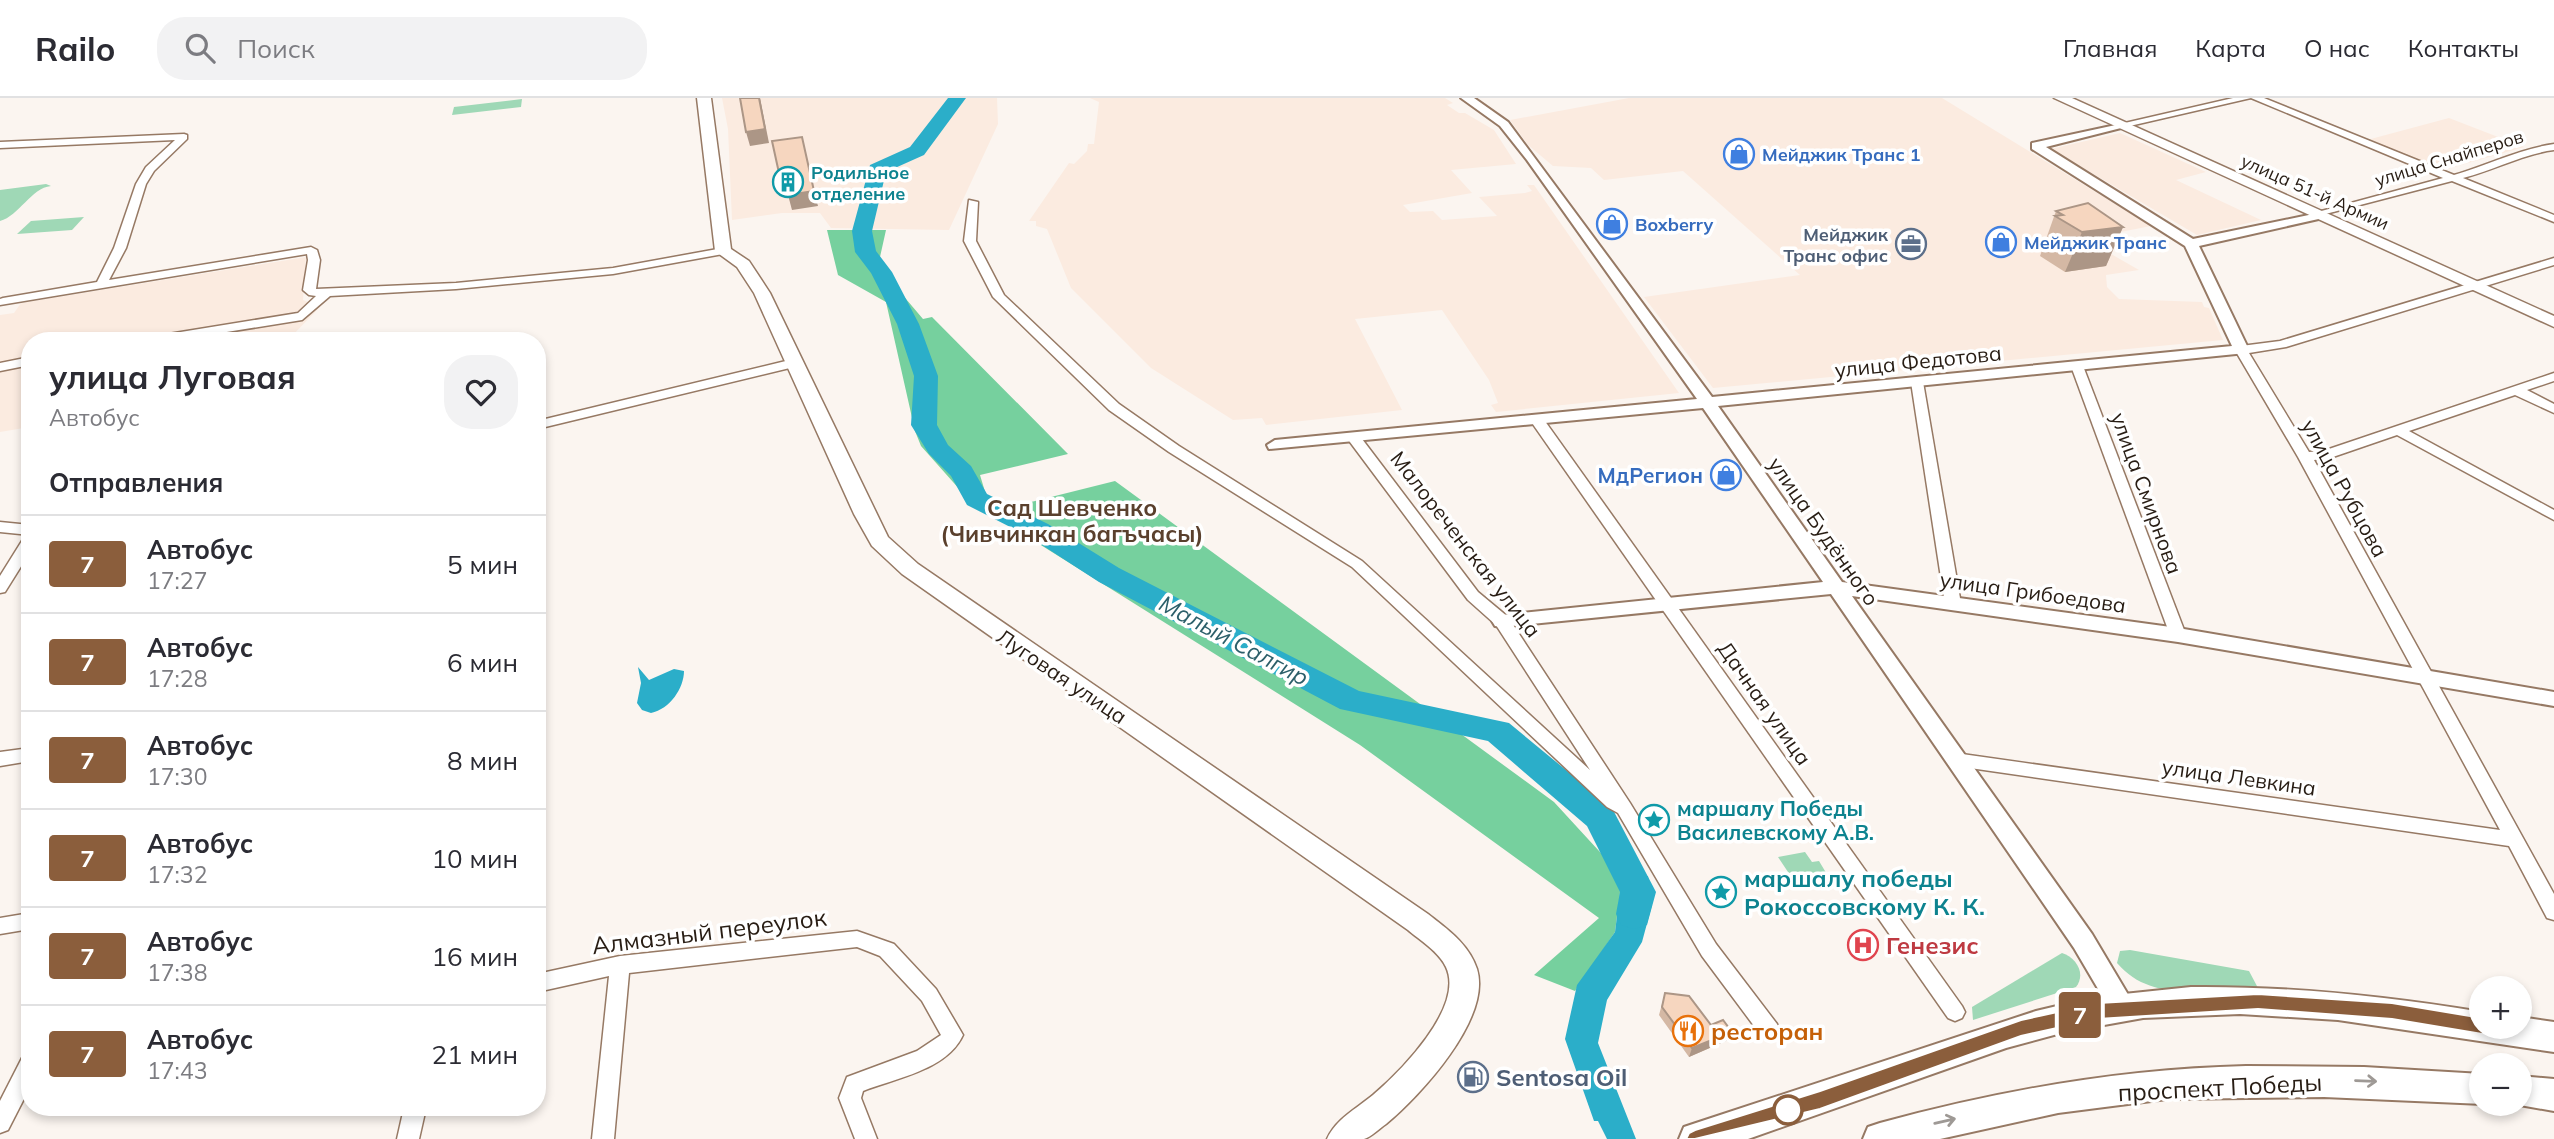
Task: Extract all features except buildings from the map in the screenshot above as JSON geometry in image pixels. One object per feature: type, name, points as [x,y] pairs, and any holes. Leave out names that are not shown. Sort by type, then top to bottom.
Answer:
[{"type":"main road","points":[[704,98],[723,251]]},
{"type":"main road","name":"улица 51-й Армии","points":[[2061,98],[2554,322]]},
{"type":"main road","name":"Луговая улица","points":[[723,251],[743,264],[755,283],[863,514],[893,554],[1013,643],[1418,922],[1455,957],[1463,971],[1464,985],[1460,1008],[1447,1035],[1392,1098],[1343,1139]]},
{"type":"main road","points":[[1696,1139],[1820,1100],[2021,1028],[2123,1008],[2258,1001],[2392,1011],[2469,1024]]},
{"type":"main road","points":[[2532,1034],[2554,1037]]},
{"type":"main road","name":"проспект Победы","points":[[1880,1139],[1984,1114],[2165,1084],[2364,1080],[2469,1087]]},
{"type":"main road","points":[[2532,1092],[2554,1095]]},
{"type":"street","name":"улица Будённого","points":[[1468,98],[1504,124],[1531,157],[1707,402],[2083,942],[2123,1008]]},
{"type":"street","points":[[2191,244],[2036,146],[2246,98]]},
{"type":"street","points":[[2256,98],[2554,219]]},
{"type":"street","points":[[0,145],[184,137],[150,169],[141,184],[120,248],[101,285]]},
{"type":"street","name":"улица Снайперов","points":[[2191,244],[2318,215],[2486,169],[2533,150],[2554,148]]},
{"type":"street","points":[[972,202],[970,241],[999,297],[1114,407],[1174,449],[1357,564],[1613,802],[1624,808]]},
{"type":"street","name":"улица Рубцова","points":[[2191,244],[2241,350],[2305,457],[2554,912]]},
{"type":"street","points":[[4,302],[310,250],[314,260],[309,290],[327,292],[456,286],[613,271],[723,251]]},
{"type":"street","name":"улица Федотова","points":[[1275,445],[2241,350],[2282,344],[2554,261]]},
{"type":"street","points":[[205,332],[302,316],[327,292]]},
{"type":"street","points":[[0,367],[21,363]]},
{"type":"street","points":[[546,423],[794,363]]},
{"type":"street","name":"улица Смирнова","points":[[2077,366],[2178,635]]},
{"type":"street","points":[[2305,457],[2325,455],[2400,431],[2554,377]]},
{"type":"street","points":[[1917,382],[1953,604]]},
{"type":"street","points":[[2516,390],[2554,409]]},
{"type":"street","name":"Дачная улица","points":[[1537,419],[1955,1012]]},
{"type":"street","points":[[2400,431],[2554,516]]},
{"type":"street","name":"Малореченская улица","points":[[1354,438],[1473,596],[1502,621],[1624,808],[1709,950],[1770,1031]]},
{"type":"street","points":[[0,527],[21,529]]},
{"type":"street","points":[[0,588],[21,554]]},
{"type":"street","name":"улица Грибоедова","points":[[1502,621],[1666,602],[1835,587],[2178,635],[2554,699]]},
{"type":"street","points":[[0,759],[21,756]]},
{"type":"street","name":"улица Левкина","points":[[1955,760],[2516,840]]},
{"type":"street","points":[[0,926],[21,922]]},
{"type":"street","name":"Алмазный переулок","points":[[546,981],[620,965],[857,939],[887,950],[929,995],[953,1035],[951,1042],[937,1052],[855,1084],[850,1098],[866,1139]]},
{"type":"street","points":[[603,1139],[620,965]]},
{"type":"street","points":[[0,1123],[21,1092]]},
{"type":"street","points":[[408,1139],[413,1116]]},
{"type":"shaded area","points":[[722,98],[997,98],[998,124],[949,230],[831,228],[820,213],[782,213],[732,220],[728,129]]},
{"type":"shaded area","points":[[1090,98],[1445,98],[1453,103],[1447,105],[1459,113],[1465,113],[1494,130],[1516,164],[1451,170],[1472,193],[1403,205],[1410,212],[1433,211],[1442,220],[1497,216],[1479,197],[1525,193],[1532,191],[1527,185],[1534,185],[1679,393],[1496,412],[1491,405],[1498,403],[1489,380],[1442,310],[1355,319],[1402,410],[1266,425],[1262,418],[1233,420],[1151,368],[1071,288],[1047,229],[1036,226],[1036,221],[1029,221],[1069,163],[1074,164],[1087,151],[1088,144],[1094,144],[1099,102]]},
{"type":"shaded area","points":[[1629,98],[1942,98],[2151,226],[2085,239],[2139,270],[2106,275],[2107,287],[2119,299],[2202,302],[2204,307],[2209,308],[2223,340],[1713,388],[1644,297],[1800,275],[1683,171],[1604,180],[1591,168],[1553,166],[1528,145],[1510,120]]},
{"type":"shaded area","points":[[2449,118],[2524,147],[2444,170],[2367,140]]},
{"type":"shaded area","points":[[2120,133],[2206,172],[2176,180],[2261,220],[2197,235],[2051,149]]},
{"type":"shaded area","points":[[306,257],[303,300],[320,307],[296,332],[21,332],[21,428],[0,432],[0,315],[14,313],[21,303]]},
{"type":"green space","points":[[522,99],[521,107],[452,115],[454,107]]},
{"type":"green space","points":[[46,184],[51,186],[37,192],[13,214],[0,221],[0,190]]},
{"type":"green space","points":[[84,217],[72,230],[17,234],[31,221]]},
{"type":"green space","points":[[827,230],[886,230],[878,266],[923,319],[932,317],[1068,454],[980,475],[986,495],[1007,508],[1115,481],[1554,802],[1622,876],[1615,932],[1575,991],[1534,975],[1599,918],[1360,745],[969,500],[921,446],[915,431],[886,302],[838,275]]},
{"type":"green space","points":[[1805,852],[1812,862],[1819,861],[1831,881],[1798,887],[1778,857]]},
{"type":"green space","points":[[2130,950],[2249,971],[2258,988],[2183,991],[2148,985],[2117,963],[2120,951]]},
{"type":"green space","points":[[2062,953],[2078,967],[2080,977],[2076,987],[1973,1020],[1972,1007]]},
{"type":"water","points":[[638,667],[649,680],[674,669],[684,671],[682,684],[675,697],[658,711],[651,713],[642,710],[637,703],[641,683]]},
{"type":"water","points":[[1622,876],[1648,876],[1652,905],[1642,942],[1607,1000],[1598,1043],[1636,1139],[1607,1139],[1598,1121],[1594,1121],[1565,1039],[1577,985],[1615,932]]},
{"type":"waterway","name":"Малый Салгир","points":[[957,98],[917,151],[877,169],[862,231],[866,252],[881,272],[908,324],[926,376],[924,425],[938,449],[962,472],[977,499],[1038,530],[1109,575],[1351,701],[1498,731],[1600,817],[1638,892],[1634,914]]},
{"type":"bus line","name":"7","points":[[1695,1139],[1820,1100],[2021,1028],[2098,1011],[2258,1001],[2392,1011],[2469,1024]]},
{"type":"place","name":"Мейджик Транс 1","points":[[1739,154]]},
{"type":"place","name":"Родильное отделение","points":[[788,182]]},
{"type":"place","name":"Boxberry","points":[[1612,224]]},
{"type":"place","name":"Мейджик Транс","points":[[2001,242]]},
{"type":"place","name":"Мейджик Транс офис","points":[[1911,244]]},
{"type":"place","name":"МдРегион","points":[[1726,475]]},
{"type":"place","name":"маршалу Победы Василевскому А.В.","points":[[1654,820]]},
{"type":"place","name":"маршалу победы Рокоссовскому К. К.","points":[[1721,892]]},
{"type":"place","name":"Генезис","points":[[1863,945]]},
{"type":"place","name":"ресторан","points":[[1688,1031]]},
{"type":"place","name":"Sentosa Oil","points":[[1473,1077]]},
{"type":"district","name":"Сад Шевченко (Чивчинкан багъчасы)","points":[[1072,520]]}]
